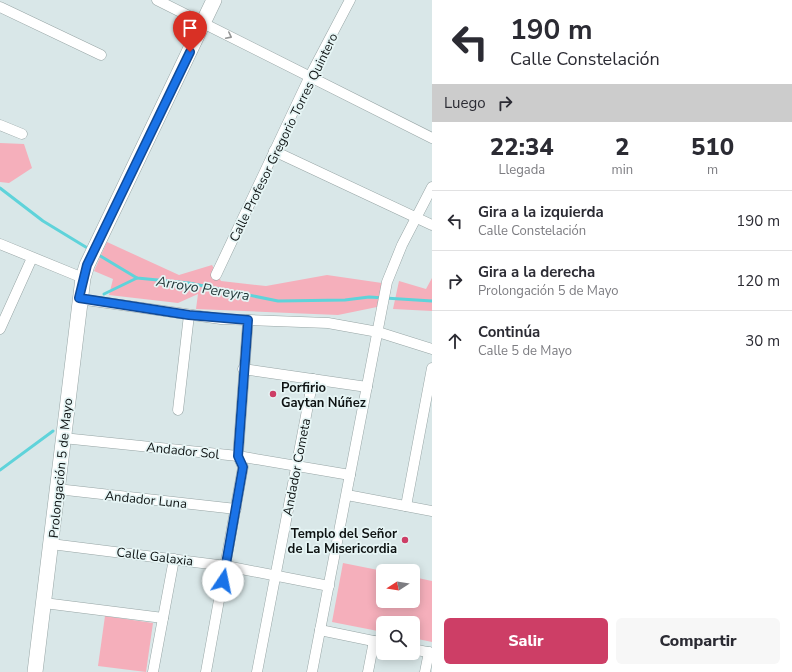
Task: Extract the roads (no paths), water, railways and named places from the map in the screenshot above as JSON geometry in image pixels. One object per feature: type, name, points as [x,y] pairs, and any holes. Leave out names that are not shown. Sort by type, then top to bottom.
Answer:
[{"type":"street","points":[[157,0],[432,138]]},
{"type":"street","name":"Prolongación 5 de Mayo","points":[[36,672],[79,298],[85,271],[214,0]]},
{"type":"street","name":"Calle Profesor Gregorio Torres Quintero","points":[[216,275],[310,76],[350,0]]},
{"type":"street","points":[[0,8],[101,55]]},
{"type":"street","points":[[0,125],[22,134]]},
{"type":"street","points":[[274,151],[432,225]]},
{"type":"street","points":[[312,672],[388,282],[402,245],[432,187]]},
{"type":"street","points":[[0,244],[32,258],[85,271]]},
{"type":"street","points":[[0,329],[32,258]]},
{"type":"street","points":[[79,298],[189,315],[248,320],[328,323],[378,332],[432,350]]},
{"type":"street","points":[[178,410],[189,315]]},
{"type":"street","points":[[206,672],[243,467],[238,456],[243,369],[248,320]]},
{"type":"street","points":[[406,506],[432,368]]},
{"type":"street","points":[[243,369],[367,387]]},
{"type":"street","name":"Andador Cometa","points":[[257,672],[313,379]]},
{"type":"street","name":"Andador Sol","points":[[63,438],[238,456],[350,475]]},
{"type":"street","name":"Andador Luna","points":[[57,489],[236,509]]},
{"type":"street","points":[[347,495],[432,511]]},
{"type":"street","name":"Calle Galaxia","points":[[51,544],[174,558],[276,575],[329,586]]},
{"type":"street","points":[[153,672],[174,558]]},
{"type":"street","points":[[44,603],[163,618]]},
{"type":"street","points":[[320,630],[376,641]]},
{"type":"street","points":[[368,672],[376,650]]},
{"type":"street","points":[[420,650],[431,652],[425,672]]},
{"type":"waterway","name":"Arroyo Pereyra","points":[[0,188],[43,221],[89,249]]},
{"type":"waterway","name":"Arroyo Pereyra","points":[[97,254],[137,278],[189,283],[278,301],[345,300],[369,297],[432,301]]},
{"type":"waterway","points":[[104,294],[137,278]]},
{"type":"waterway","points":[[0,470],[53,431]]},
{"type":"place","name":"Porfirio Gaytan Núñez","points":[[273,394]]},
{"type":"place","name":"Templo del Señor de La Misericordia","points":[[405,540]]}]
